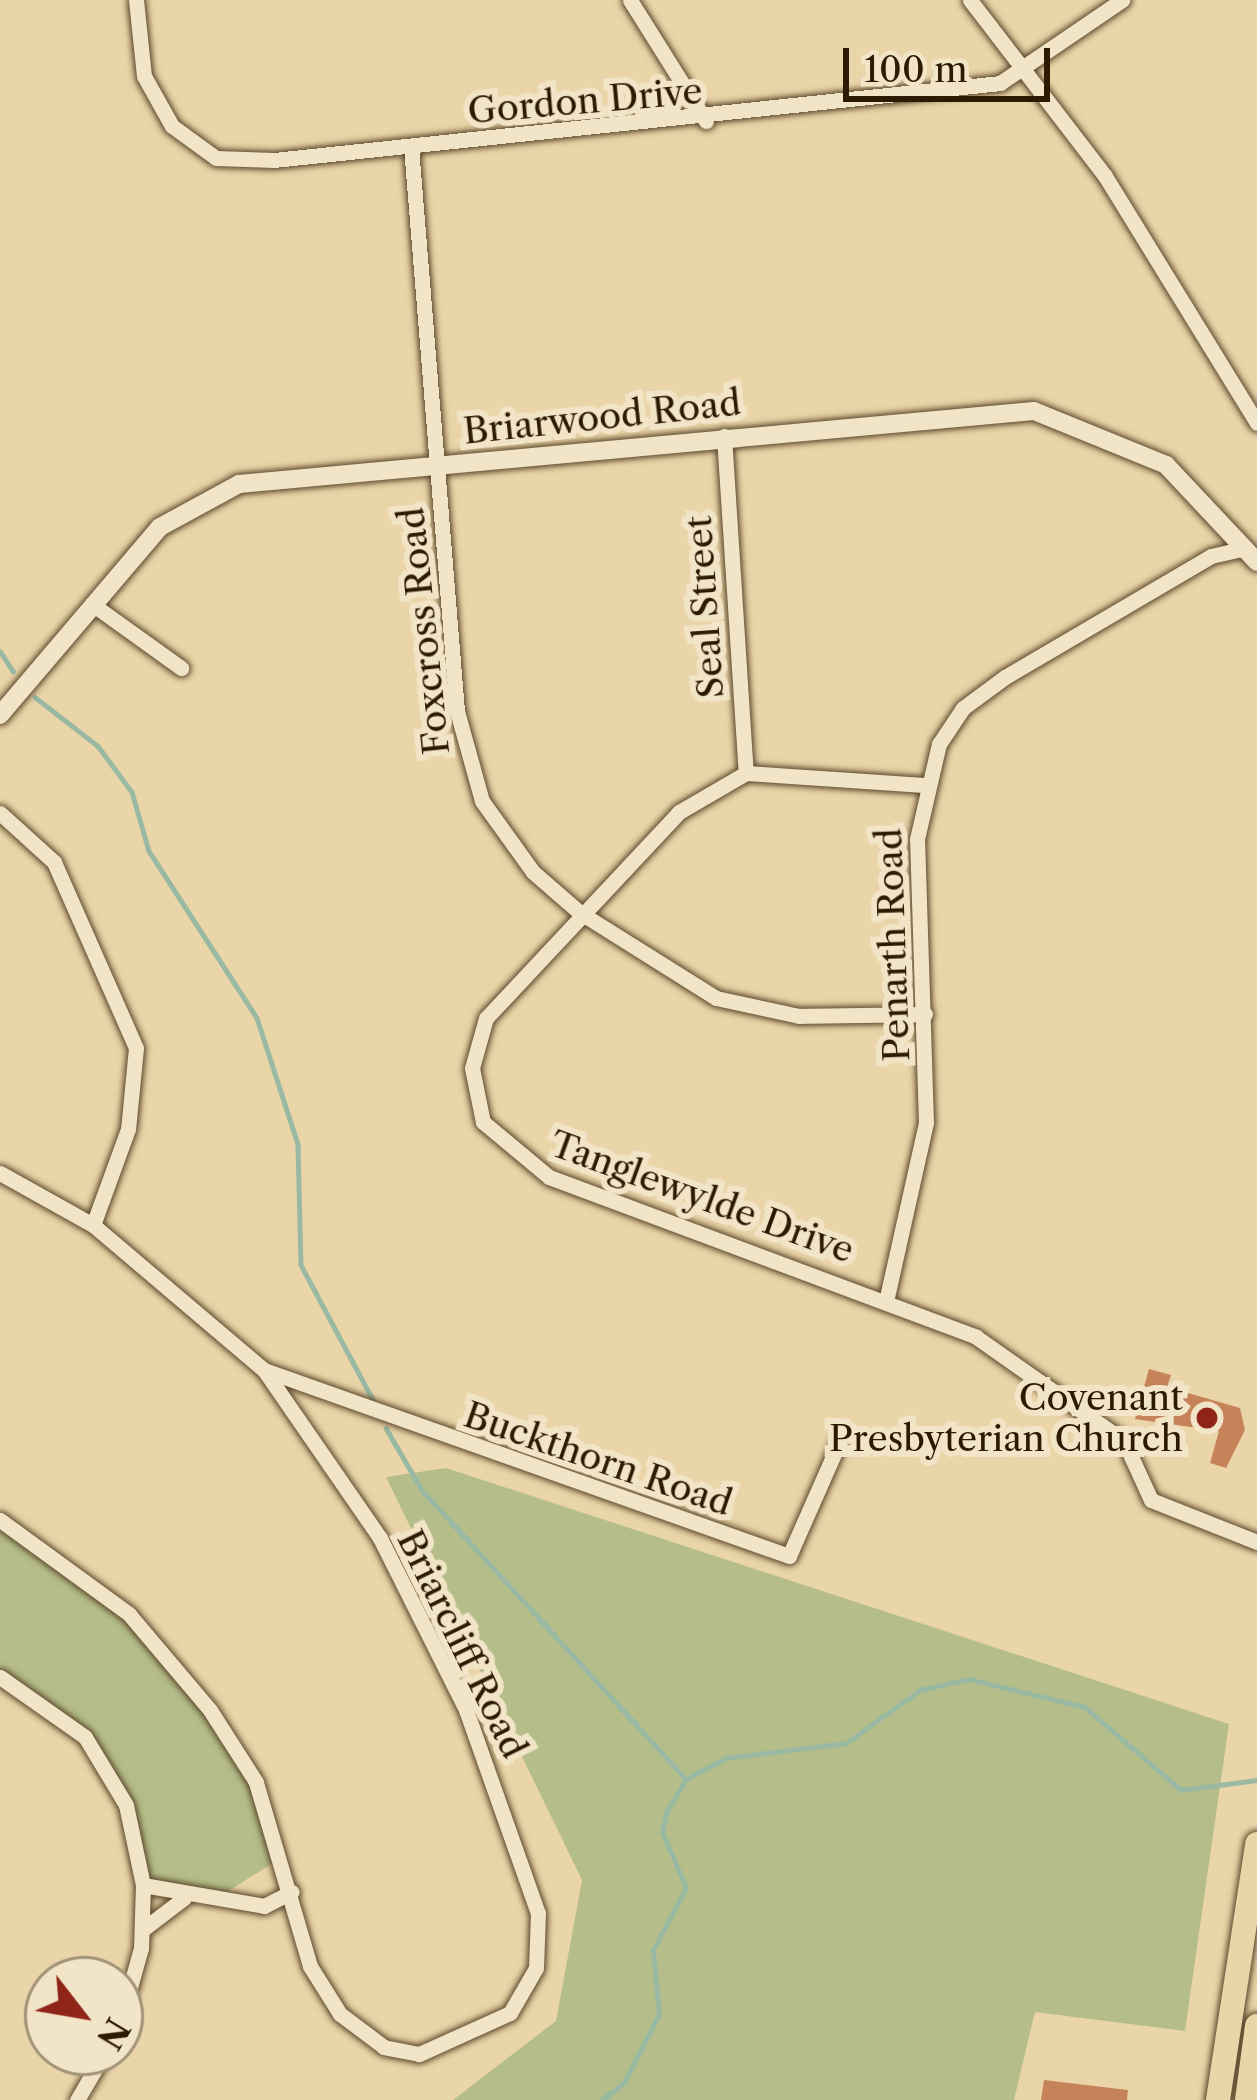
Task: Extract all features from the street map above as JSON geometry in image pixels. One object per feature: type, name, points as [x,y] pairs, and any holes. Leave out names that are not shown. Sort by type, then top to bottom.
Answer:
[{"type":"main road","points":[[1257,1844],[1220,2090],[1248,2092],[1257,2026]]},
{"type":"street","name":"Gordon Drive","points":[[136,0],[152,94],[204,154],[411,147],[706,121],[1028,72],[1122,0]]},
{"type":"street","points":[[630,0],[706,121]]},
{"type":"street","points":[[970,0],[1028,72],[1157,253],[1257,423]]},
{"type":"street","name":"Foxcross Road","points":[[411,147],[471,779],[519,856],[579,912],[736,1005],[925,1014]]},
{"type":"street","name":"Briarwood Road","points":[[0,715],[172,514],[223,486],[438,469],[999,410],[1052,415],[1166,465],[1252,555]]},
{"type":"street","name":"Seal Street","points":[[724,436],[746,773]]},
{"type":"street","name":"Penarth Road","points":[[887,1297],[922,1165],[924,785],[950,725],[983,692],[1114,609],[1252,555]]},
{"type":"street","points":[[92,604],[181,668]]},
{"type":"street","points":[[746,773],[924,785]]},
{"type":"street","name":"Tanglewylde Drive","points":[[746,773],[679,812],[579,912],[481,1029],[472,1086],[493,1137],[549,1177],[887,1297],[976,1337],[1087,1411],[1130,1447],[1151,1500],[1257,1542]]},
{"type":"street","points":[[0,813],[54,862],[136,1048],[128,1130],[93,1225]]},
{"type":"street","name":"Briarcliff Road","points":[[0,1173],[93,1225],[264,1370],[415,1604],[493,1777],[541,1931],[510,2013],[485,2034],[419,2054],[384,2047],[340,2014],[302,1935]]},
{"type":"street","name":"Buckthorn Road","points":[[264,1370],[789,1556],[841,1438]]},
{"type":"street","points":[[0,1520],[68,1560],[185,1677],[256,1782],[302,1935]]},
{"type":"street","points":[[0,1677],[52,1706],[100,1755],[143,1886],[136,1956]]},
{"type":"street","points":[[143,1886],[184,1898],[264,1906],[302,1935]]},
{"type":"street","points":[[264,1906],[292,1892]]},
{"type":"street","points":[[142,1930],[184,1898]]},
{"type":"green space","points":[[446,1468],[1229,1724],[1185,2031],[1035,2012],[1014,2100],[453,2100],[556,2021],[582,1880],[386,1477]]},
{"type":"green space","points":[[0,1525],[68,1560],[157,1645],[234,1746],[283,1857],[223,1894],[143,1885],[112,1774],[52,1706],[0,1678]]},
{"type":"building","name":"Covenant Presbyterian Church","points":[[1149,1369],[1171,1375],[1167,1387],[1240,1408],[1245,1430],[1226,1468],[1210,1463],[1219,1431],[1135,1419]]},
{"type":"building","points":[[1044,2080],[1128,2090],[1127,2100],[1041,2100]]},
{"type":"waterway","points":[[0,651],[13,671]]},
{"type":"waterway","points":[[35,697],[98,746],[132,792],[149,851],[257,1018],[298,1144],[301,1265],[374,1402]]},
{"type":"waterway","points":[[386,1428],[422,1490],[686,1779]]},
{"type":"waterway","points":[[602,2100],[624,2083],[659,2014],[653,1950],[686,1888],[662,1832],[667,1811],[686,1779],[726,1758],[846,1743],[920,1690],[969,1679],[1085,1707],[1181,1790],[1257,1780]]},
{"type":"place","name":"Covenant Presbyterian Church","points":[[1207,1418]]}]
